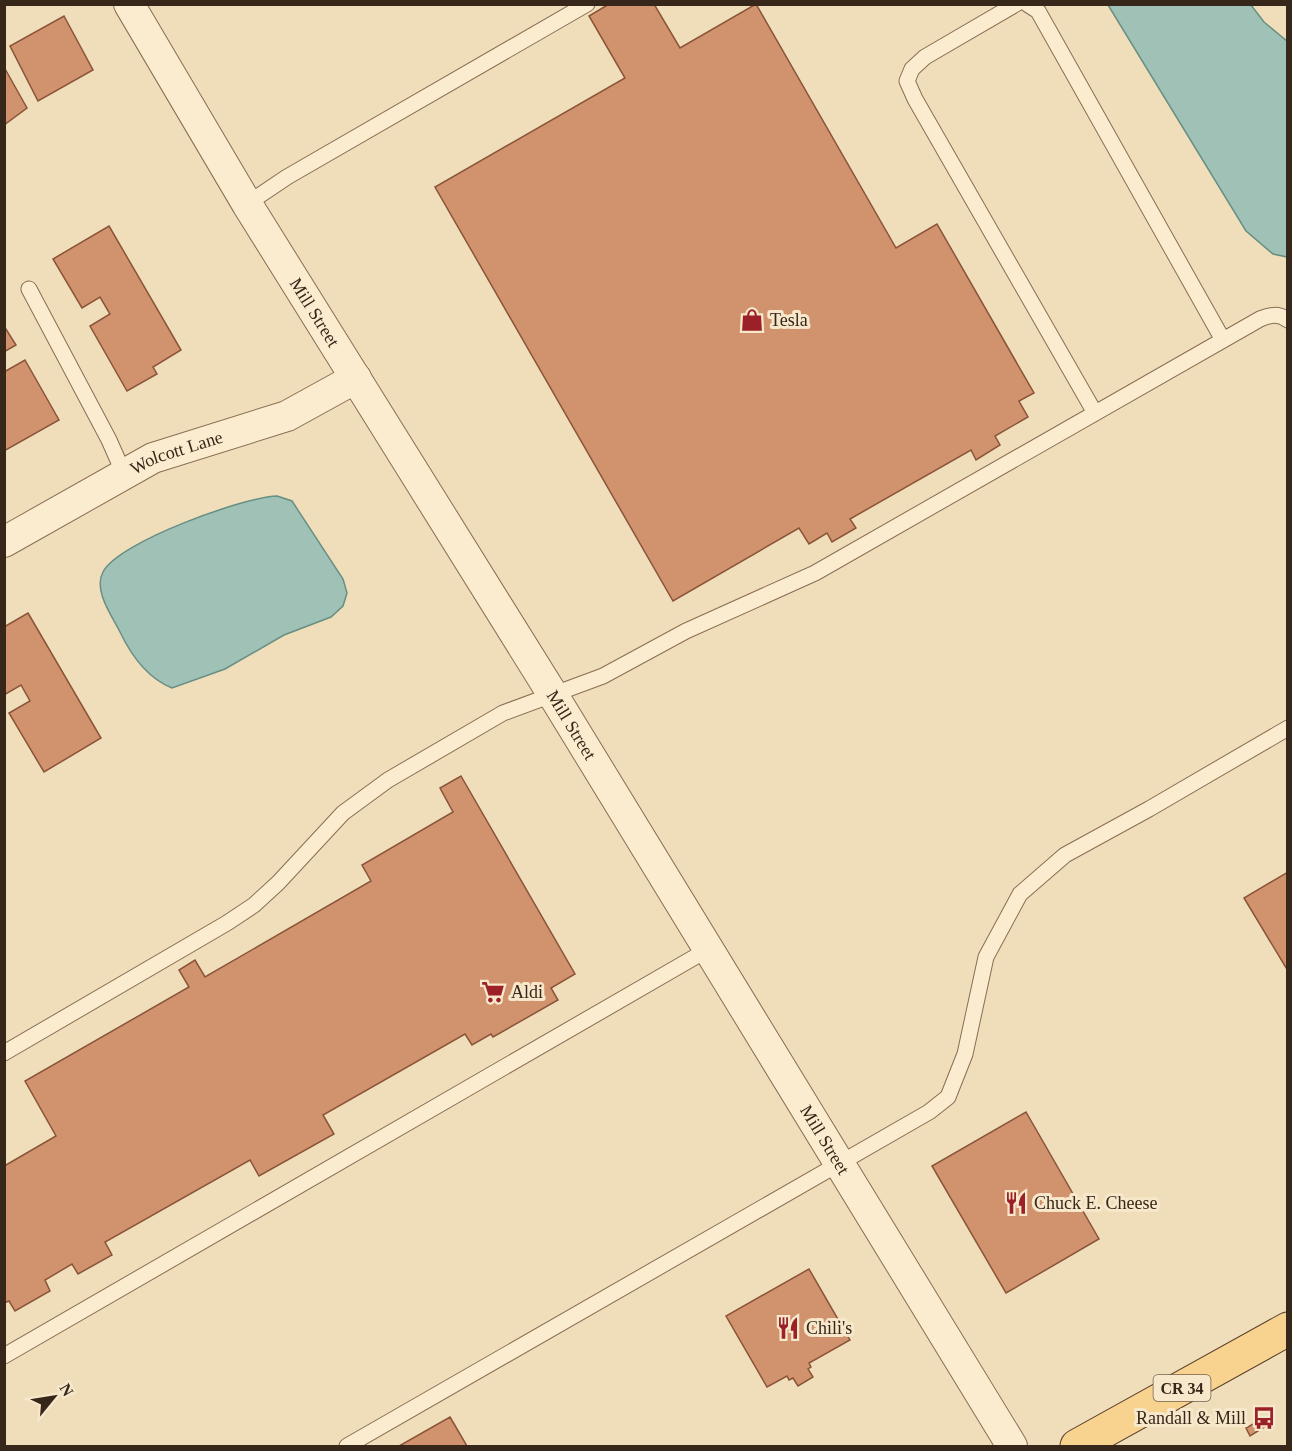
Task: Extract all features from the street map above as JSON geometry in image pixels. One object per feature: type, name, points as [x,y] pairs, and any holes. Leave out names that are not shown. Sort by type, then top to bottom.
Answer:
[{"type":"main road","name":"CR 34","points":[[1077,1446],[1287,1329]]},
{"type":"street","name":"Mill Street","points":[[129,4],[248,204],[553,695],[1012,1446]]},
{"type":"street","name":"Wolcott Lane","points":[[4,542],[124,474],[183,447],[287,416],[356,378]]},
{"type":"lane","points":[[248,204],[287,177],[587,4]]},
{"type":"lane","points":[[1016,4],[925,57],[912,69],[907,81],[915,99],[1095,413]]},
{"type":"lane","points":[[1027,4],[1038,11],[1223,340]]},
{"type":"lane","points":[[29,289],[109,440],[124,474]]},
{"type":"lane","points":[[4,1053],[254,905],[365,794],[503,713],[603,676],[686,631],[815,573],[1223,340],[1271,315],[1282,316],[1287,320]]},
{"type":"lane","points":[[347,1446],[929,1112],[948,1097],[965,1054],[986,957],[1020,894],[1065,855],[1287,728]]},
{"type":"lane","points":[[4,1356],[707,950]]},
{"type":"water","points":[[1108,5],[1251,5],[1264,22],[1287,41],[1287,257],[1273,254],[1246,231]]},
{"type":"water","points":[[277,496],[292,501],[343,579],[347,593],[343,606],[331,617],[284,635],[225,669],[172,688],[163,684],[147,672],[124,641],[102,595],[100,587],[103,572],[113,560],[132,548],[183,523],[238,504]]},
{"type":"building","name":"Tesla","points":[[609,4],[654,4],[680,48],[756,4],[896,248],[937,224],[1034,393],[1019,401],[1028,417],[995,436],[1000,445],[976,460],[971,450],[850,519],[856,528],[832,542],[827,533],[809,544],[799,528],[673,601],[435,187],[625,78],[589,16]]},
{"type":"building","points":[[64,16],[93,70],[38,101],[10,46]]},
{"type":"building","points":[[4,67],[27,108],[4,125]]},
{"type":"building","points":[[109,226],[181,350],[153,367],[157,374],[127,391],[90,326],[110,314],[100,297],[82,308],[53,259]]},
{"type":"building","points":[[4,326],[16,345],[4,352]]},
{"type":"building","points":[[25,360],[59,420],[4,451],[4,372]]},
{"type":"building","points":[[28,613],[101,738],[44,772],[9,713],[30,701],[21,685],[4,695],[4,627]]},
{"type":"building","points":[[461,776],[575,974],[551,988],[558,1000],[493,1037],[491,1034],[472,1045],[465,1034],[323,1115],[334,1134],[259,1176],[250,1160],[105,1242],[112,1255],[78,1274],[72,1264],[45,1280],[50,1291],[15,1311],[9,1301],[4,1303],[4,1163],[6,1165],[56,1136],[25,1081],[189,987],[179,970],[195,960],[205,977],[371,881],[362,865],[453,812],[440,788]]},
{"type":"building","points":[[1288,872],[1288,971],[1244,898]]},
{"type":"building","name":"Chuck E. Cheese","points":[[1026,1112],[1099,1239],[1006,1293],[932,1166]]},
{"type":"building","name":"Chili's","points":[[809,1269],[850,1340],[809,1363],[811,1367],[808,1369],[813,1377],[798,1386],[793,1378],[789,1380],[787,1376],[767,1387],[726,1316]]},
{"type":"building","points":[[450,1417],[467,1446],[399,1446]]},
{"type":"building","points":[[1262,1419],[1266,1426],[1250,1436],[1246,1428]]},
{"type":"place","name":"Tesla","points":[[752,320]]},
{"type":"place","name":"Aldi","points":[[493,992]]},
{"type":"place","name":"Chuck E. Cheese","points":[[1016,1203]]},
{"type":"place","name":"Chili's","points":[[788,1328]]},
{"type":"place","name":"Randall & Mill","points":[[1264,1418]]}]
